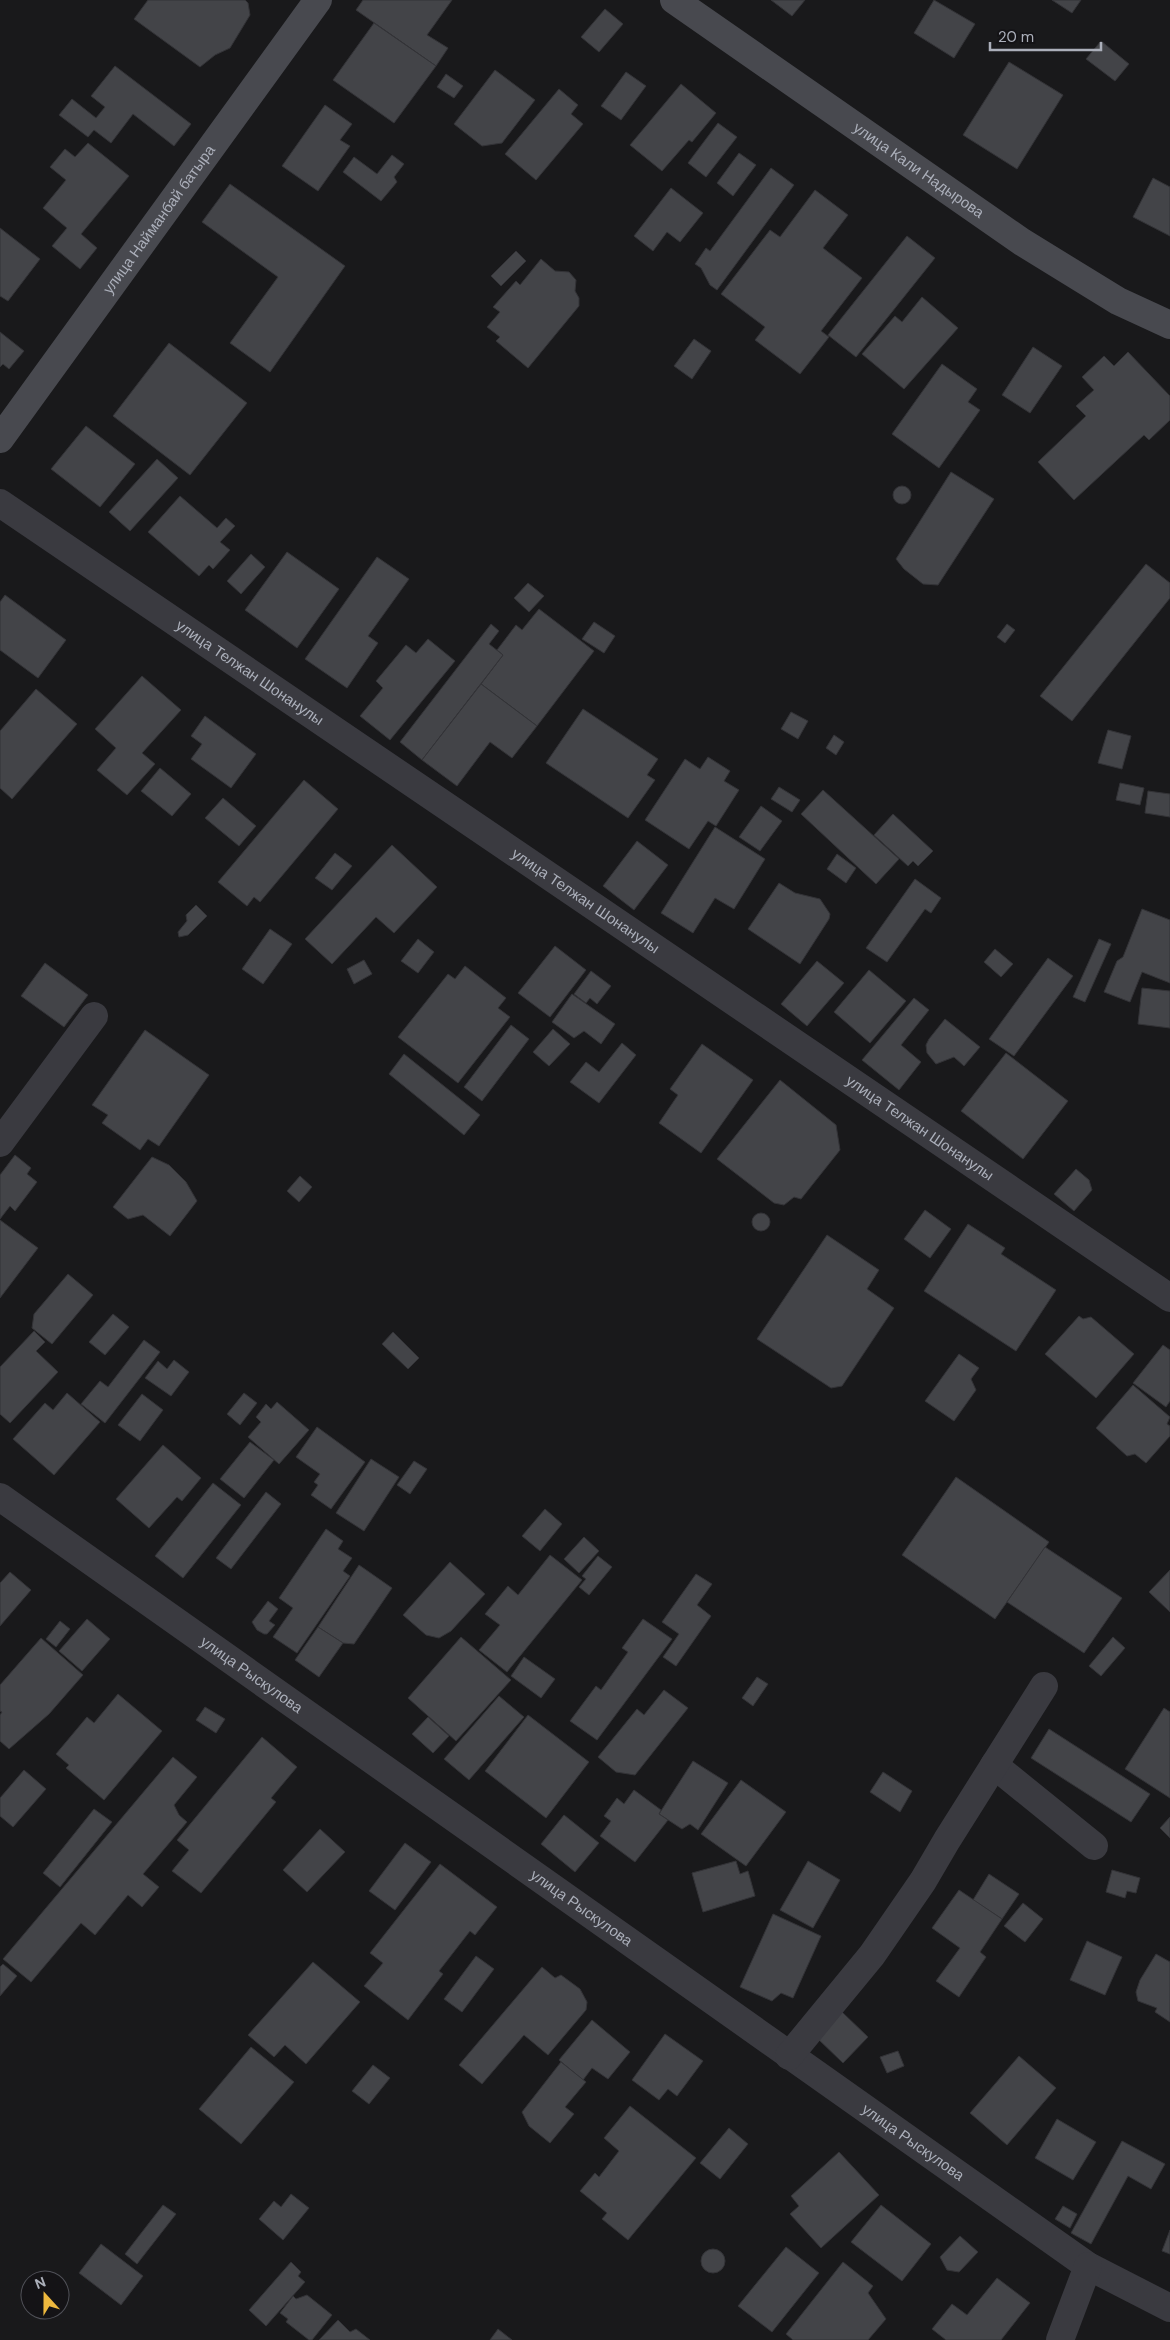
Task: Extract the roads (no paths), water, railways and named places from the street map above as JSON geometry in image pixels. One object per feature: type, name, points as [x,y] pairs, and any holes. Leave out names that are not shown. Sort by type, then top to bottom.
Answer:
[{"type":"street","name":"улица Найманбай батыра","points":[[0,439],[318,0]]},
{"type":"street","name":"улица Кали Надырова","points":[[674,0],[1022,242],[1118,301],[1170,326]]},
{"type":"street","name":"улица Телжан Шонанулы","points":[[0,503],[1170,1298]]},
{"type":"street","points":[[0,1143],[94,1016]]},
{"type":"street","name":"улица Рыскулова","points":[[0,1498],[1088,2266],[1170,2308]]},
{"type":"street","points":[[789,2056],[872,1955],[923,1881],[1044,1686]]},
{"type":"street","points":[[994,1765],[1094,1846]]},
{"type":"street","points":[[1060,2340],[1088,2266]]}]
